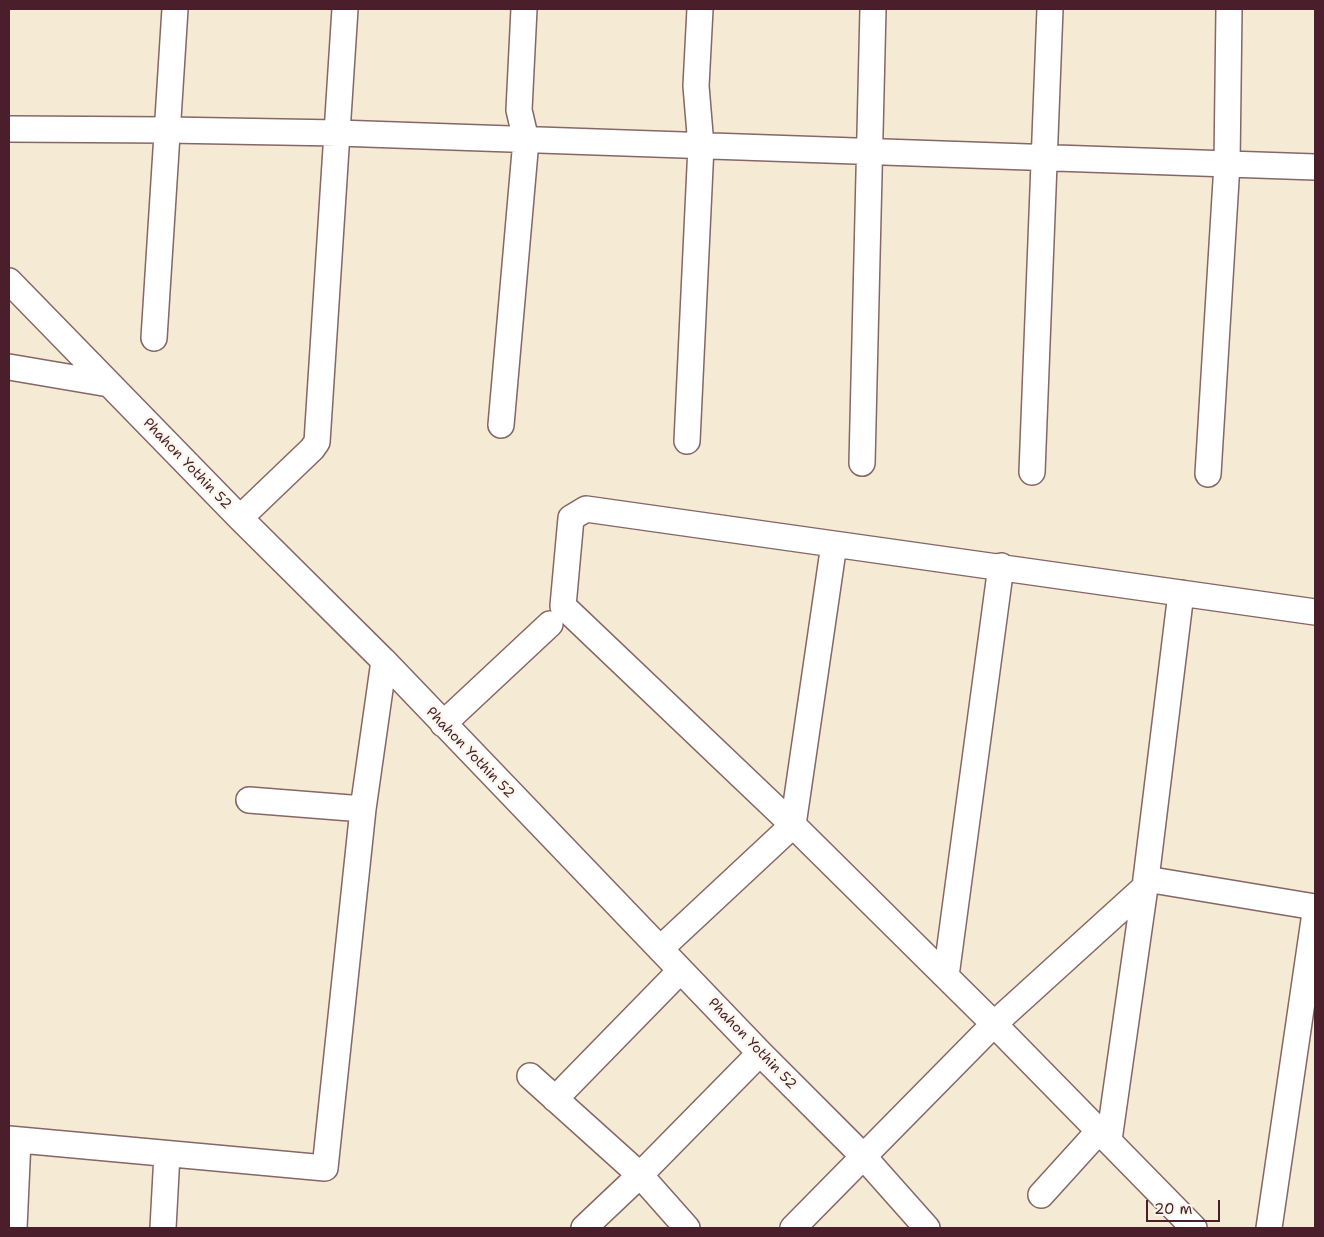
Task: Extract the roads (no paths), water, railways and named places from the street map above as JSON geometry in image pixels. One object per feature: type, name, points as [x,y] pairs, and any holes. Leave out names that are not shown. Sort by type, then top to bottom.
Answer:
[{"type":"street","points":[[154,338],[175,9]]},
{"type":"street","points":[[240,518],[317,442],[345,9]]},
{"type":"street","points":[[502,425],[526,140],[519,110],[524,9]]},
{"type":"street","points":[[687,441],[701,146],[696,86],[700,9]]},
{"type":"street","points":[[862,463],[873,9]]},
{"type":"street","points":[[1032,472],[1050,9]]},
{"type":"street","points":[[1208,474],[1226,164],[1229,9]]},
{"type":"street","points":[[9,130],[338,133],[1315,167]]},
{"type":"street","name":"Phahon Yothin 52","points":[[9,281],[240,518],[384,661],[680,971],[863,1156],[928,1228]]},
{"type":"street","points":[[9,367],[109,384]]},
{"type":"street","points":[[1194,1228],[994,1024],[793,824],[564,606],[571,518],[586,509],[1002,566],[1315,612]]},
{"type":"street","points":[[660,949],[793,824],[834,544]]},
{"type":"street","points":[[946,976],[1002,566]]},
{"type":"street","points":[[1041,1195],[1104,1135],[1145,883],[1181,592]]},
{"type":"street","points":[[443,724],[550,624]]},
{"type":"street","points":[[14,1228],[14,1140],[325,1168],[363,808],[384,661]]},
{"type":"street","points":[[249,800],[363,808]]},
{"type":"street","points":[[1145,883],[1315,907]]},
{"type":"street","points":[[793,1228],[994,1024],[1145,883]]},
{"type":"street","points":[[1269,1228],[1315,913]]},
{"type":"street","points":[[555,1099],[680,971]]},
{"type":"street","points":[[584,1228],[640,1175],[760,1053]]},
{"type":"street","points":[[530,1076],[640,1175],[687,1228]]},
{"type":"street","points":[[163,1228],[167,1154]]}]
